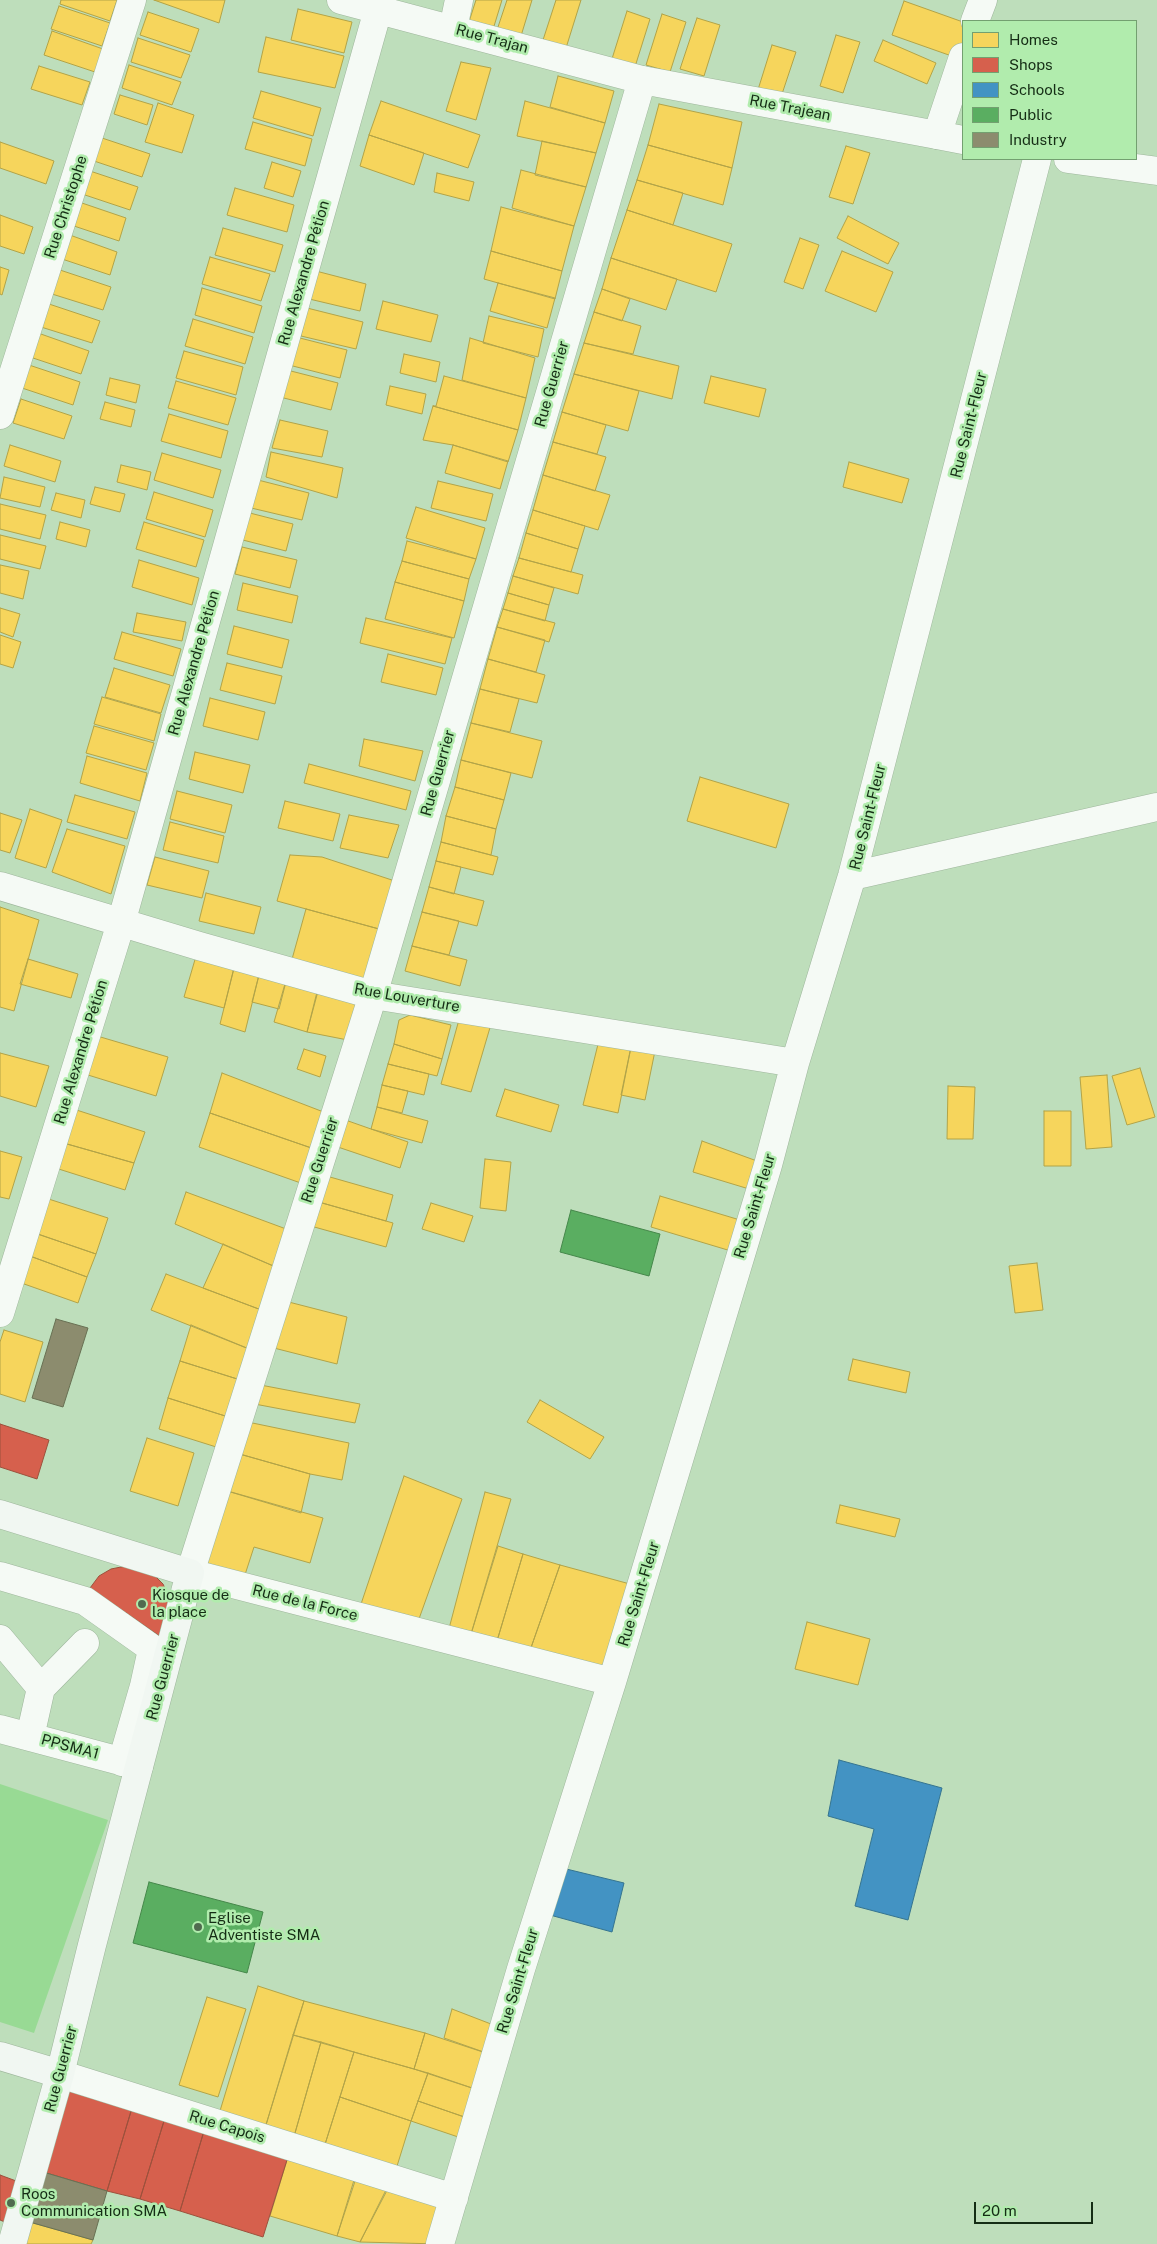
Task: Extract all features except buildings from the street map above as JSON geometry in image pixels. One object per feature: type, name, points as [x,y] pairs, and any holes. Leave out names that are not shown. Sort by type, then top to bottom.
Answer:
[{"type":"main road","name":"Rue de la Force","points":[[0,1514],[190,1573]]},
{"type":"main road","name":"Rue Guerrier","points":[[12,2244],[60,2074],[131,1764],[190,1573]]},
{"type":"main road","name":"Rue Capois","points":[[0,2056],[60,2074]]},
{"type":"street","name":"Rue Christophe","points":[[0,415],[132,0]]},
{"type":"street","name":"Rue Trajan","points":[[341,0],[642,80]]},
{"type":"street","points":[[453,29],[459,0]]},
{"type":"street","points":[[975,20],[982,0]]},
{"type":"street","name":"Rue Alexandre Pétion","points":[[0,1313],[121,923],[378,10]]},
{"type":"street","points":[[937,135],[962,60]]},
{"type":"street","name":"Rue Trajean","points":[[642,80],[962,140]]},
{"type":"street","name":"Rue Guerrier","points":[[190,1573],[373,994],[642,80]]},
{"type":"street","name":"Rue Saint-Fleur","points":[[440,2244],[521,1969],[612,1682],[768,1165],[795,1063],[852,876],[1037,160]]},
{"type":"street","points":[[1075,160],[1157,171]]},
{"type":"street","points":[[852,876],[1157,807]]},
{"type":"street","name":"Rue Louverture","points":[[0,886],[121,923],[373,994],[795,1063]]},
{"type":"street","name":"Rue de la Force","points":[[190,1573],[612,1682]]},
{"type":"street","points":[[0,1576],[85,1600],[150,1647],[151,1654],[131,1764]]},
{"type":"street","points":[[0,1639],[41,1688]]},
{"type":"street","points":[[30,1736],[41,1688],[85,1643]]},
{"type":"street","name":"PPSMA1","points":[[0,1729],[131,1764]]},
{"type":"street","name":"Rue Capois","points":[[60,2074],[454,2198]]},
{"type":"green space","points":[[0,1784],[108,1820],[34,2033],[0,2022]]},
{"type":"place","name":"Kiosque de la place","points":[[142,1604]]},
{"type":"place","name":"Eglise Adventiste SMA","points":[[198,1927]]},
{"type":"place","name":"Roos Communication SMA","points":[[11,2203]]}]
